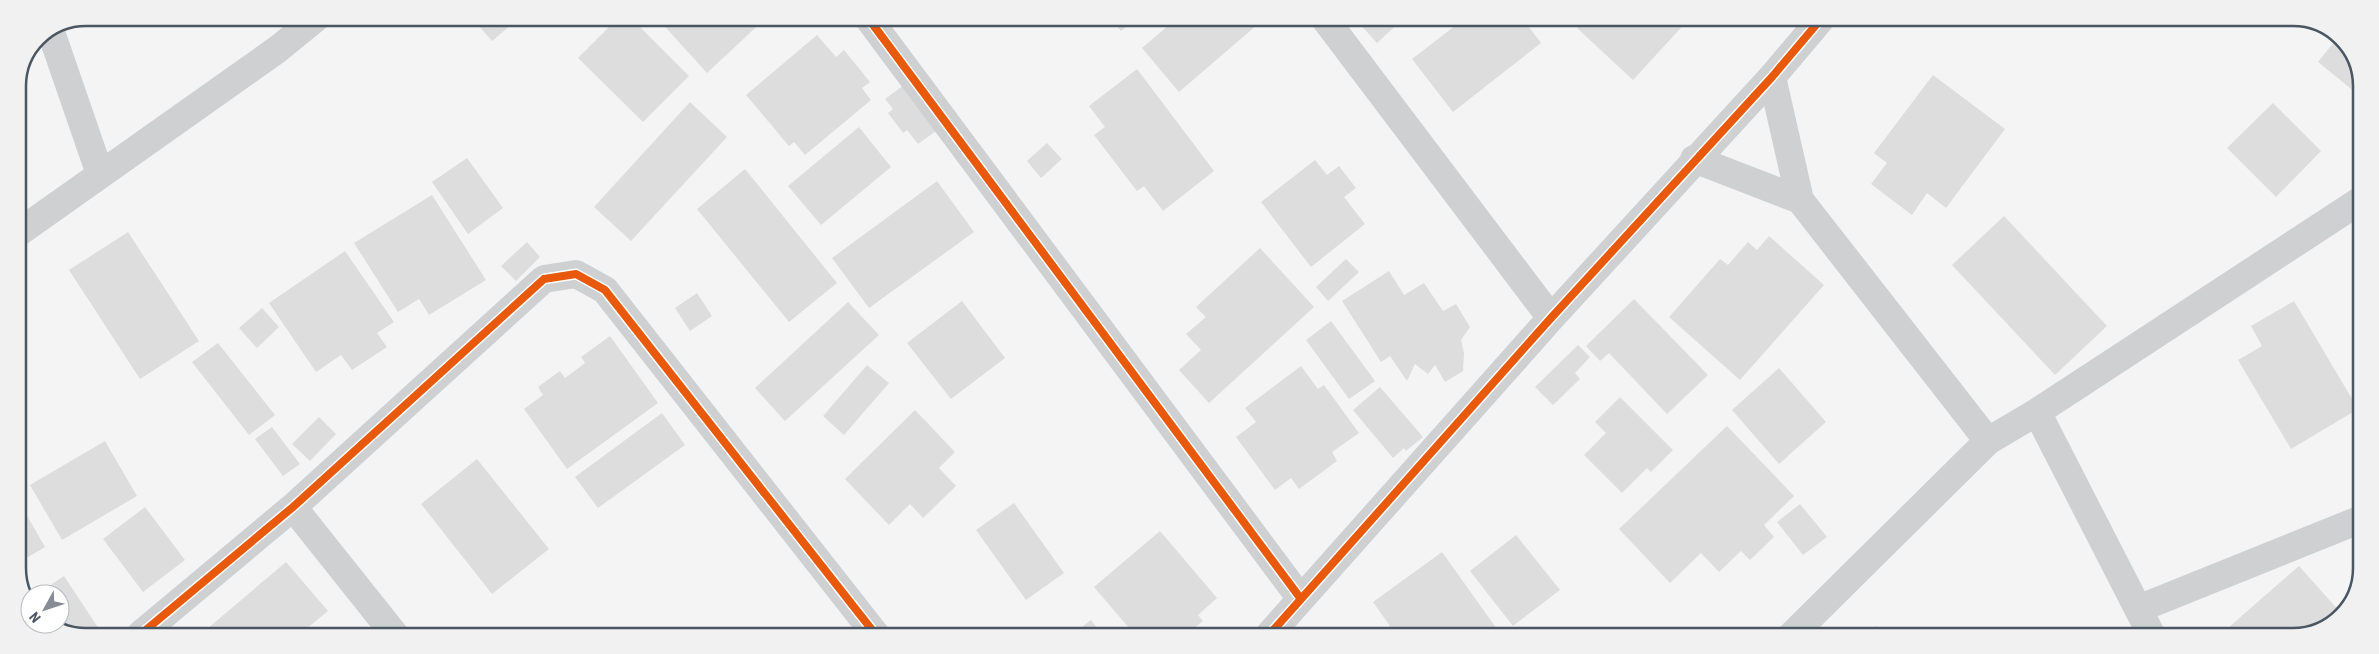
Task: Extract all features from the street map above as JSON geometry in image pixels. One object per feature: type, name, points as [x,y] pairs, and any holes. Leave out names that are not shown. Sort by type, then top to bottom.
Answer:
[{"type":"street","points":[[26,227],[278,49],[306,26]]},
{"type":"street","points":[[874,26],[1302,599]]},
{"type":"street","points":[[1330,26],[1551,318]]},
{"type":"street","points":[[1276,628],[1551,318],[1694,159],[1772,77],[1815,26]]},
{"type":"street","points":[[53,36],[100,174]]},
{"type":"street","points":[[1772,77],[1800,200],[1988,441]]},
{"type":"street","points":[[1694,159],[1800,200]]},
{"type":"street","points":[[1800,628],[1988,441],[2037,412],[2353,205]]},
{"type":"street","points":[[148,628],[293,507],[544,279],[576,274],[604,290],[870,628]]},
{"type":"street","points":[[2037,412],[2148,628]]},
{"type":"street","points":[[293,507],[390,628]]},
{"type":"street","points":[[2138,609],[2353,523]]},
{"type":"building","points":[[479,26],[510,26],[492,41]]},
{"type":"building","points":[[610,26],[639,26],[689,76],[643,122],[578,58]]},
{"type":"building","points":[[664,26],[757,26],[707,73]]},
{"type":"building","points":[[1117,26],[1127,26],[1121,31]]},
{"type":"building","points":[[1168,26],[1256,26],[1179,92],[1142,48]]},
{"type":"building","points":[[1362,26],[1395,26],[1377,43]]},
{"type":"building","points":[[1455,26],[1528,26],[1541,43],[1453,112],[1412,59]]},
{"type":"building","points":[[1579,26],[1683,26],[1633,80],[1577,28]]},
{"type":"building","points":[[817,35],[836,57],[844,50],[870,82],[862,88],[871,100],[805,155],[794,142],[789,146],[746,95]]},
{"type":"building","points":[[2334,43],[2343,53],[2348,63],[2351,71],[2353,90],[2318,62]]},
{"type":"building","points":[[1137,69],[1214,171],[1163,211],[1144,186],[1137,191],[1094,135],[1105,127],[1089,106]]},
{"type":"building","points":[[1933,75],[2005,129],[1946,208],[1927,193],[1912,215],[1871,184],[1887,163],[1874,153]]},
{"type":"building","points":[[904,85],[936,131],[918,144],[907,130],[903,133],[888,113],[893,109],[885,99]]},
{"type":"building","points":[[690,102],[727,137],[631,241],[594,207]]},
{"type":"building","points":[[2273,103],[2321,151],[2276,197],[2227,148]]},
{"type":"building","points":[[859,127],[891,167],[821,225],[788,186]]},
{"type":"building","points":[[1047,143],[1062,159],[1041,178],[1027,161]]},
{"type":"building","points":[[467,158],[503,208],[468,234],[432,182]]},
{"type":"building","points":[[1315,160],[1327,175],[1339,166],[1356,188],[1344,197],[1365,224],[1311,267],[1261,202]]},
{"type":"building","points":[[745,169],[837,283],[789,322],[697,209]]},
{"type":"building","points":[[937,181],[974,232],[869,308],[832,258]]},
{"type":"building","points":[[432,195],[486,280],[429,315],[419,299],[398,312],[354,243]]},
{"type":"building","points":[[2004,216],[2107,326],[2055,375],[1952,265]]},
{"type":"building","points":[[128,232],[199,341],[140,379],[69,270]]},
{"type":"building","points":[[1769,236],[1824,285],[1740,380],[1669,317],[1720,259],[1728,265],[1748,242],[1757,250]]},
{"type":"building","points":[[527,242],[540,257],[516,281],[501,266]]},
{"type":"building","points":[[1260,248],[1314,307],[1209,403],[1179,370],[1201,350],[1186,334],[1206,317],[1196,307]]},
{"type":"building","points":[[345,251],[394,322],[377,333],[387,347],[352,370],[341,355],[316,372],[269,303]]},
{"type":"building","points":[[1346,259],[1359,272],[1328,301],[1316,287]]},
{"type":"building","points":[[1389,271],[1404,295],[1424,283],[1443,311],[1456,304],[1470,327],[1461,340],[1464,353],[1463,371],[1445,382],[1435,365],[1428,374],[1415,364],[1407,381],[1390,356],[1381,362],[1342,301]]},
{"type":"building","points":[[697,293],[712,316],[690,331],[675,308]]},
{"type":"building","points":[[1634,299],[1708,375],[1667,414],[1609,353],[1600,361],[1586,346]]},
{"type":"building","points":[[962,301],[1005,358],[951,399],[907,343]]},
{"type":"building","points":[[2294,301],[2353,401],[2353,412],[2291,449],[2238,360],[2262,346],[2251,326]]},
{"type":"building","points":[[848,302],[879,335],[785,421],[755,388]]},
{"type":"building","points":[[262,308],[279,327],[257,348],[239,328]]},
{"type":"building","points":[[1331,321],[1375,381],[1349,399],[1306,340]]},
{"type":"building","points":[[610,336],[658,403],[567,469],[524,409],[543,395],[538,387],[560,371],[565,378],[585,363],[581,357]]},
{"type":"building","points":[[218,343],[275,415],[249,435],[192,362]]},
{"type":"building","points":[[1578,345],[1590,357],[1575,373],[1580,379],[1553,405],[1535,387]]},
{"type":"building","points":[[867,365],[889,383],[844,435],[823,416]]},
{"type":"building","points":[[1301,366],[1318,389],[1324,385],[1359,433],[1332,452],[1337,461],[1299,489],[1291,478],[1275,490],[1236,437],[1256,422],[1245,408]]},
{"type":"building","points":[[1779,368],[1826,422],[1779,464],[1732,410]]},
{"type":"building","points":[[1380,387],[1423,437],[1406,451],[1404,448],[1393,458],[1353,410]]},
{"type":"building","points":[[1620,397],[1673,450],[1651,472],[1647,468],[1622,493],[1584,455],[1606,433],[1595,422]]},
{"type":"building","points":[[915,410],[955,452],[939,468],[956,486],[923,518],[910,504],[889,525],[845,479]]},
{"type":"building","points":[[662,413],[685,445],[598,508],[575,477]]},
{"type":"building","points":[[319,417],[336,434],[310,461],[292,444]]},
{"type":"building","points":[[1727,426],[1794,496],[1764,525],[1774,537],[1750,560],[1741,551],[1719,572],[1701,553],[1670,583],[1619,529]]},
{"type":"building","points":[[272,427],[300,464],[283,476],[255,439]]},
{"type":"building","points":[[105,441],[137,496],[62,540],[30,485]]},
{"type":"building","points":[[477,459],[549,549],[492,594],[421,504]]},
{"type":"building","points":[[1014,503],[1064,573],[1026,600],[976,530]]},
{"type":"building","points":[[1800,504],[1827,537],[1803,555],[1777,522]]},
{"type":"building","points":[[145,507],[185,560],[143,592],[103,539]]},
{"type":"building","points":[[26,514],[45,547],[26,558]]},
{"type":"building","points":[[1160,531],[1217,598],[1198,615],[1203,621],[1194,628],[1129,628],[1094,587]]},
{"type":"building","points":[[1516,535],[1560,590],[1513,626],[1470,571]]},
{"type":"building","points":[[1442,552],[1496,628],[1388,628],[1390,626],[1373,602]]},
{"type":"building","points":[[286,562],[328,611],[307,628],[208,628]]},
{"type":"building","points":[[2299,566],[2337,608],[2312,625],[2293,628],[2228,628]]},
{"type":"building","points":[[64,576],[69,584],[52,584]]},
{"type":"building","points":[[70,585],[98,628],[70,626]]},
{"type":"building","points":[[1091,620],[1097,628],[1081,628]]},
{"type":"cycle path","points":[[874,26],[1301,599]]},
{"type":"cycle path","points":[[1275,628],[1551,318],[1772,77],[1815,26]]},
{"type":"cycle path","points":[[148,628],[293,507],[544,279],[576,274],[605,290],[871,628]]}]
